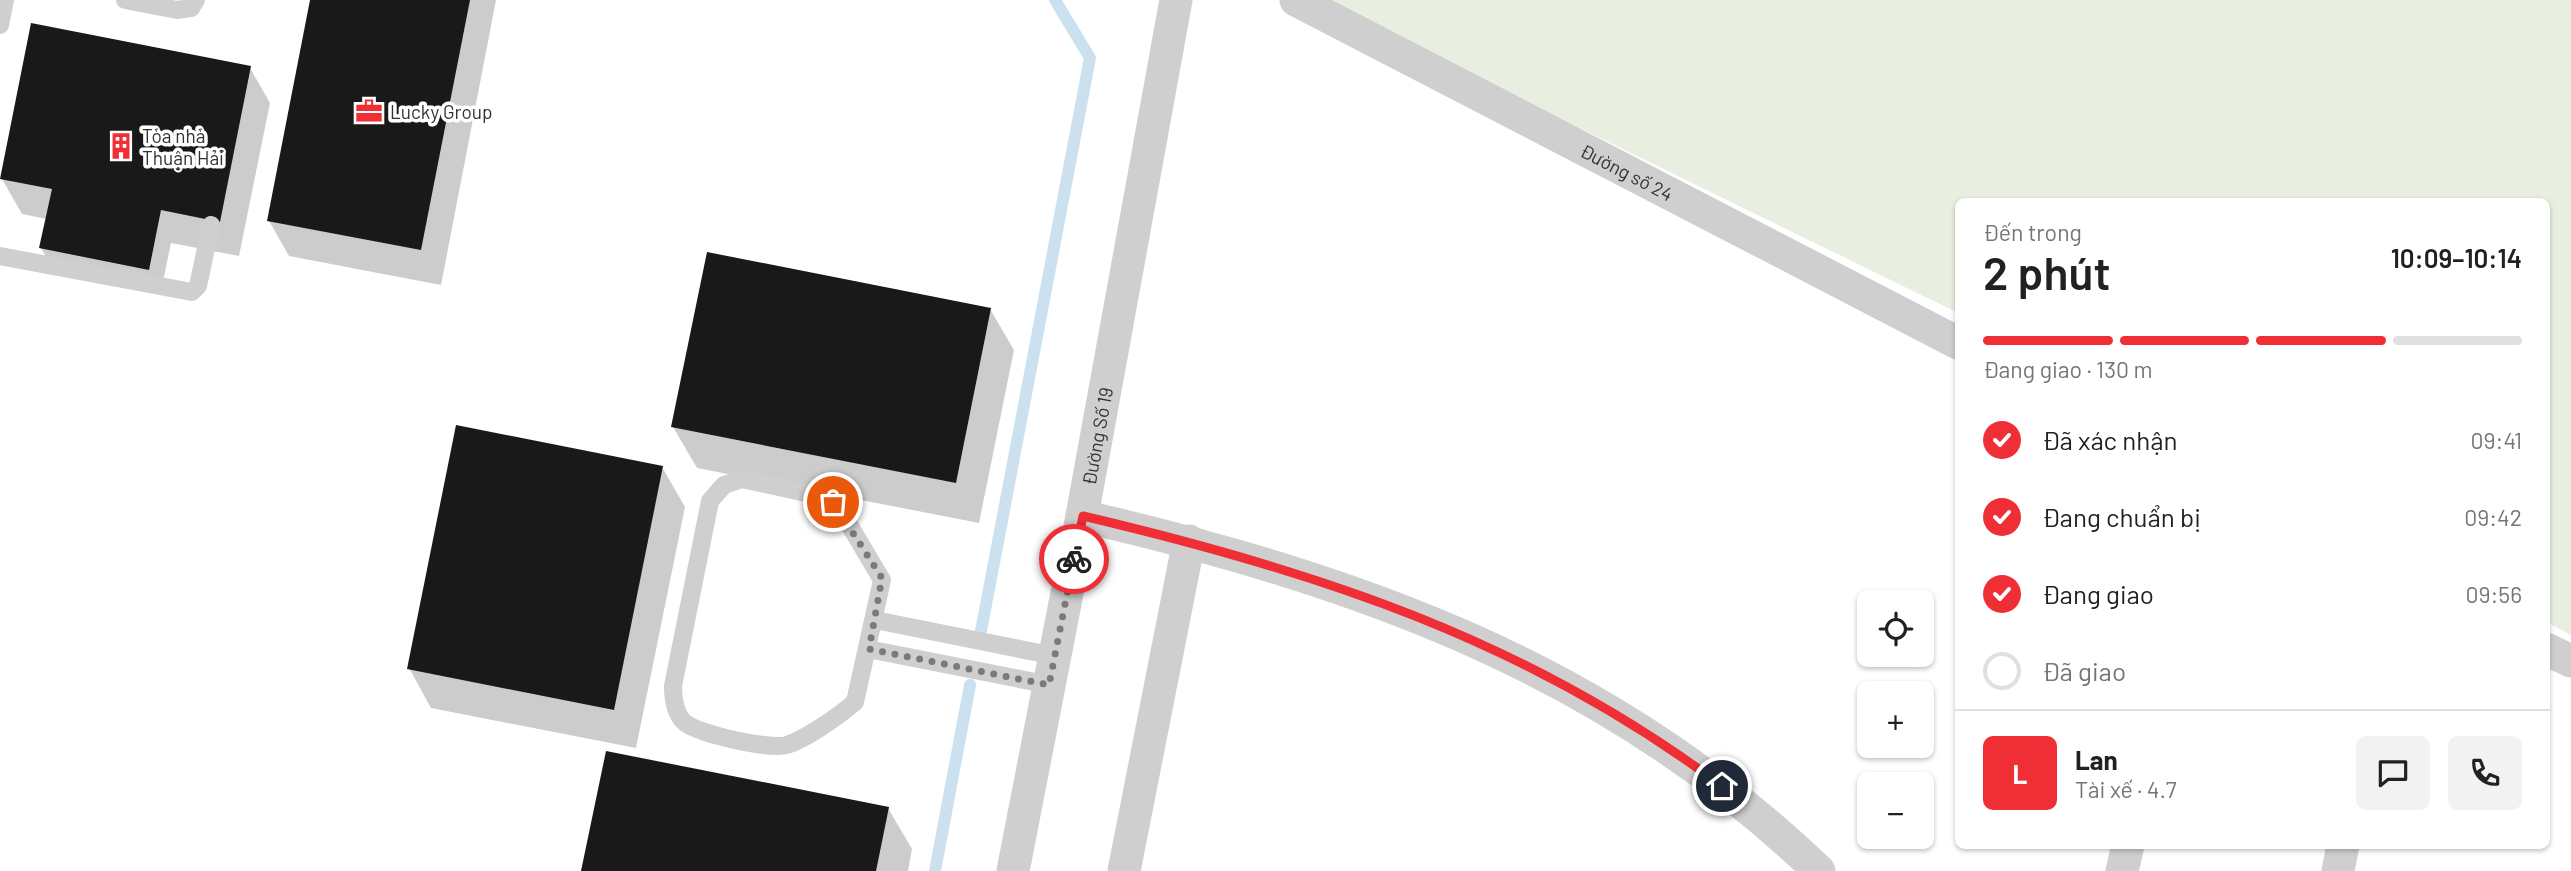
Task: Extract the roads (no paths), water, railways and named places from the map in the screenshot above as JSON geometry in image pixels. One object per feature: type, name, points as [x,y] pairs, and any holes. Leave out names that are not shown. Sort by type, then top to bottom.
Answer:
[{"type":"street","name":"Đường Số 19","points":[[1013,871],[1083,516],[1176,0]]},
{"type":"street","name":"Đường số 24","points":[[1296,0],[1955,341]]},
{"type":"street","points":[[1083,516],[1189,541],[1346,589],[1430,620],[1521,661],[1599,702],[1671,748],[1739,799],[1819,871]]},
{"type":"street","points":[[1124,871],[1189,541]]},
{"type":"street","points":[[2550,651],[2571,661]]},
{"type":"street","points":[[2122,871],[2127,849]]},
{"type":"street","points":[[2338,871],[2342,849]]},
{"type":"lane","points":[[0,25],[5,0]]},
{"type":"lane","points":[[125,0],[184,10],[196,0]]},
{"type":"lane","points":[[0,256],[192,292],[198,286],[211,225]]},
{"type":"lane","points":[[742,479],[821,495],[833,502],[882,578],[869,649],[855,702],[789,744],[774,746],[701,731],[683,721],[675,707],[673,686],[710,501],[714,494],[724,485],[742,479]]},
{"type":"lane","points":[[875,620],[1052,670]]},
{"type":"lane","points":[[869,649],[1052,670]]},
{"type":"waterway","points":[[981,631],[1090,58],[1055,0]]},
{"type":"waterway","points":[[935,871],[970,685]]},
{"type":"place","name":"Lucky Group","points":[[369,111]]},
{"type":"place","name":"Tòa nhà Thuận Hải","points":[[121,146]]}]
